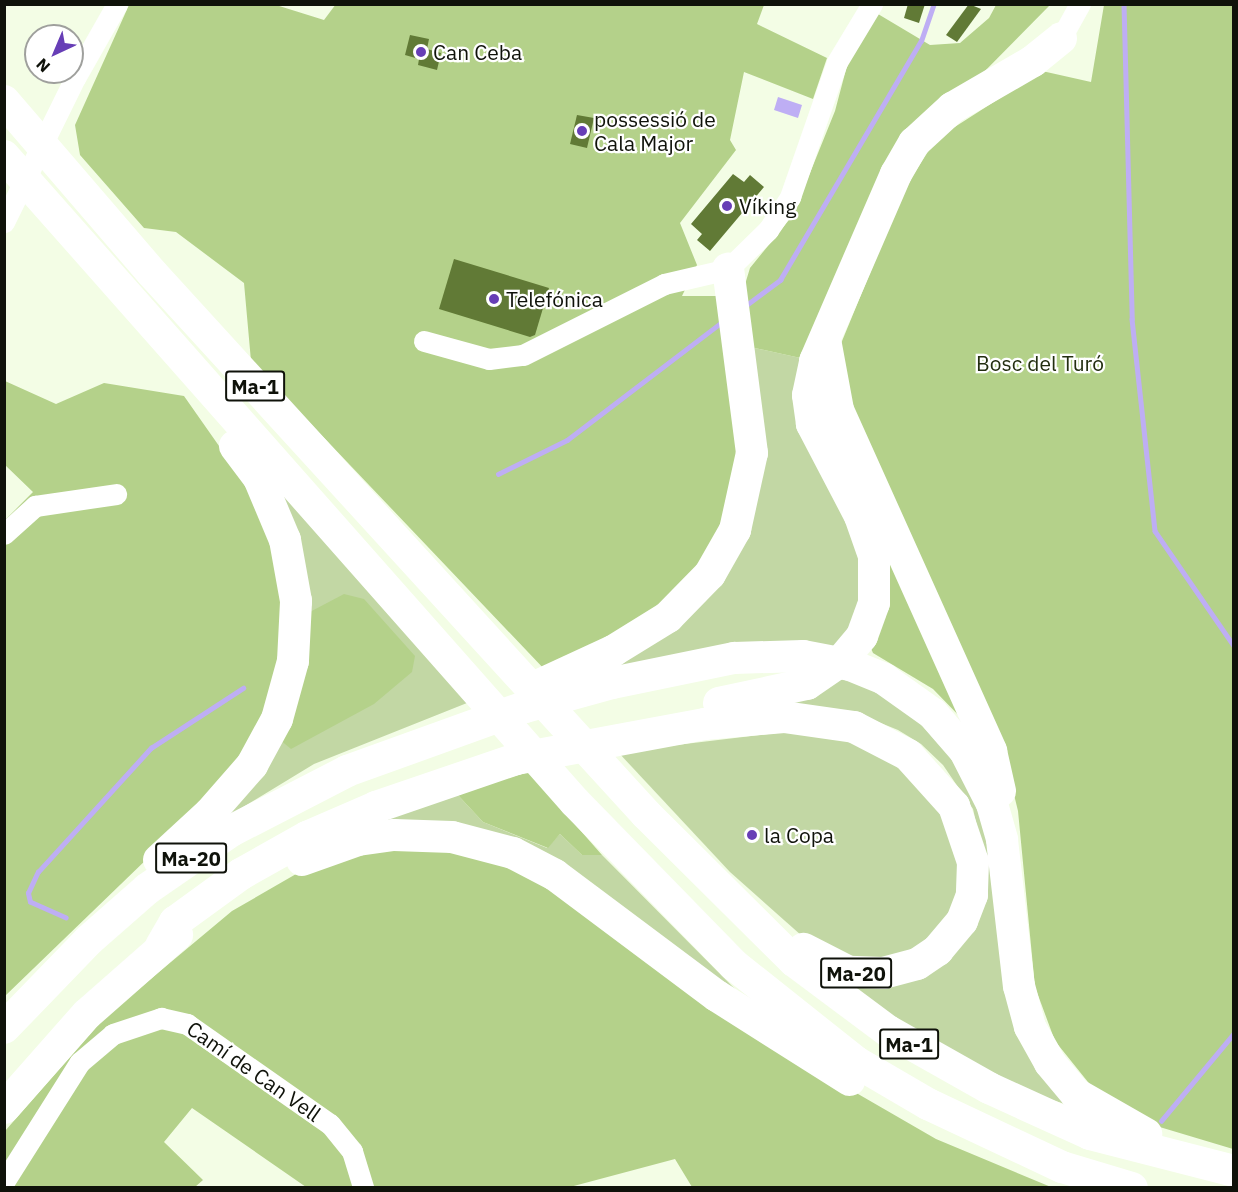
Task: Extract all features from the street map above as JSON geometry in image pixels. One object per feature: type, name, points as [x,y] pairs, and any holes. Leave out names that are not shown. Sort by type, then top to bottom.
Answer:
[{"type":"highway","points":[[516,759],[542,746],[648,718],[807,684],[830,671],[858,643],[871,613],[876,568],[864,526],[822,448],[810,414],[811,373],[896,174],[914,143],[952,108],[1033,61],[1061,38]]},
{"type":"highway","name":"Ma-1","points":[[4,101],[152,273],[638,805],[794,961],[921,1052],[1090,1134],[1233,1171]]},
{"type":"highway","name":"Ma-1","points":[[4,156],[575,802],[734,965],[856,1062],[1004,1142],[1132,1188]]},
{"type":"highway","points":[[402,749],[421,731],[571,673],[613,651],[668,617],[697,591],[735,530],[749,480],[750,424],[733,297]]},
{"type":"highway","points":[[827,334],[828,372],[838,410],[991,751],[999,783],[1002,840]]},
{"type":"highway","points":[[89,940],[98,915],[210,813],[252,765],[277,719],[293,661],[294,580],[278,520],[259,478],[181,378],[170,346]]},
{"type":"highway","name":"Ma-20","points":[[4,1028],[89,940],[147,889],[231,831],[304,791],[402,749],[525,707],[665,671],[735,658],[803,656],[850,665],[884,679],[933,714],[966,751],[992,804],[1002,840],[1024,1007],[1041,1048],[1061,1079],[1098,1111],[1153,1138],[1233,1156]]},
{"type":"highway","name":"Ma-20","points":[[4,1108],[87,1014],[161,946],[175,922],[241,874],[307,837],[386,803],[516,759],[743,719],[807,717],[854,727],[908,755],[949,797],[971,848],[972,895],[957,930],[925,960],[893,972],[849,972],[819,959],[784,934],[671,824],[638,805]]},
{"type":"highway","points":[[161,946],[232,896],[335,847],[394,834],[477,842],[523,858],[555,875],[717,996],[836,1072],[918,1118],[1073,1188]]},
{"type":"street","points":[[4,222],[75,78],[117,4]]},
{"type":"street","points":[[424,341],[489,359],[523,356],[664,284],[733,297],[768,230],[790,197],[837,62],[872,4]]},
{"type":"street","points":[[1061,38],[1080,4]]},
{"type":"street","points":[[4,534],[35,506],[116,494]]},
{"type":"street","name":"Camí de Can Vell","points":[[4,1182],[80,1062],[113,1034],[161,1018],[187,1024],[330,1124],[352,1151],[363,1188]]},
{"type":"green space","points":[[336,4],[764,5],[757,24],[827,58],[813,99],[744,72],[730,140],[736,150],[680,223],[697,265],[682,296],[721,296],[738,438],[728,514],[702,563],[643,620],[546,671],[251,361],[244,283],[176,232],[144,228],[80,155],[75,125],[129,5],[276,5],[324,20]]},
{"type":"green space","points":[[996,5],[1050,5],[976,80],[943,100],[805,359],[750,347],[743,291],[750,268],[793,215],[835,111],[848,62],[878,14],[930,45],[960,43],[989,18]]},
{"type":"green space","name":"Bosc del Turó","points":[[1104,5],[1233,5],[1233,1149],[1153,1125],[1096,1092],[1055,1041],[1035,987],[1018,811],[1008,770],[847,403],[840,346],[905,188],[936,139],[1042,71],[1091,82]]},
{"type":"green space","points":[[750,347],[805,359],[839,498],[867,576],[842,648],[803,642],[739,643],[606,671]]},
{"type":"green space","points":[[5,381],[56,404],[104,383],[184,396],[252,493],[280,572],[283,644],[267,702],[246,754],[179,828],[5,996],[4,521],[33,492],[5,465]]},
{"type":"green space","points":[[269,479],[467,703],[314,764],[230,815],[225,809],[306,614]]},
{"type":"green space","points":[[889,555],[967,724],[933,689],[873,653],[870,646],[889,602]]},
{"type":"green space","points":[[344,594],[364,599],[415,656],[412,672],[374,704],[291,749],[279,739],[306,614]]},
{"type":"green space","points":[[845,675],[903,704],[968,777],[1068,1105],[1021,1090],[931,1042],[840,980],[899,977],[987,870],[973,809],[943,765],[921,744],[898,730],[851,711],[782,706]]},
{"type":"green space","points":[[786,732],[846,740],[901,768],[941,813],[955,844],[960,879],[952,912],[918,951],[867,964],[811,944],[730,872],[618,752]]},
{"type":"green space","points":[[529,772],[602,855],[582,855],[560,834],[548,848],[483,822],[456,793]]},
{"type":"green space","points":[[456,793],[483,822],[547,848],[560,834],[582,855],[602,855],[737,991],[370,826]]},
{"type":"green space","points":[[360,850],[464,850],[543,881],[723,1016],[936,1139],[1051,1187],[692,1187],[675,1159],[570,1187],[306,1187],[192,1108],[164,1142],[203,1180],[195,1187],[5,1188],[5,1131],[104,1018],[232,911],[303,870]]},
{"type":"shaded area","points":[[778,97],[802,105],[798,118],[774,110]]},
{"type":"building","points":[[908,4],[925,4],[919,23],[904,18]]},
{"type":"building","points":[[969,4],[981,9],[957,42],[946,35]]},
{"type":"building","name":"Can Ceba","points":[[410,35],[429,39],[427,49],[441,53],[437,70],[418,65],[419,59],[405,55]]},
{"type":"building","name":"possessió de Cala Major","points":[[577,115],[594,118],[587,148],[570,144]]},
{"type":"building","name":"Víking","points":[[733,174],[744,182],[750,175],[764,187],[710,251],[697,240],[702,234],[691,224]]},
{"type":"building","name":"Telefónica","points":[[454,259],[549,288],[535,335],[530,337],[439,309]]},
{"type":"waterway","points":[[745,306],[780,280],[921,41],[934,4]]},
{"type":"waterway","points":[[1124,4],[1132,319],[1155,531],[1234,646]]},
{"type":"waterway","points":[[498,474],[567,440],[723,321]]},
{"type":"waterway","points":[[66,918],[30,902],[28,893],[38,872],[151,748],[243,688]]},
{"type":"waterway","points":[[1161,1121],[1234,1033]]},
{"type":"place","name":"Can Ceba","points":[[421,52]]},
{"type":"place","name":"possessió de Cala Major","points":[[582,131]]},
{"type":"place","name":"Víking","points":[[727,206]]},
{"type":"place","name":"Telefónica","points":[[494,299]]},
{"type":"place","name":"la Copa","points":[[752,835]]}]
